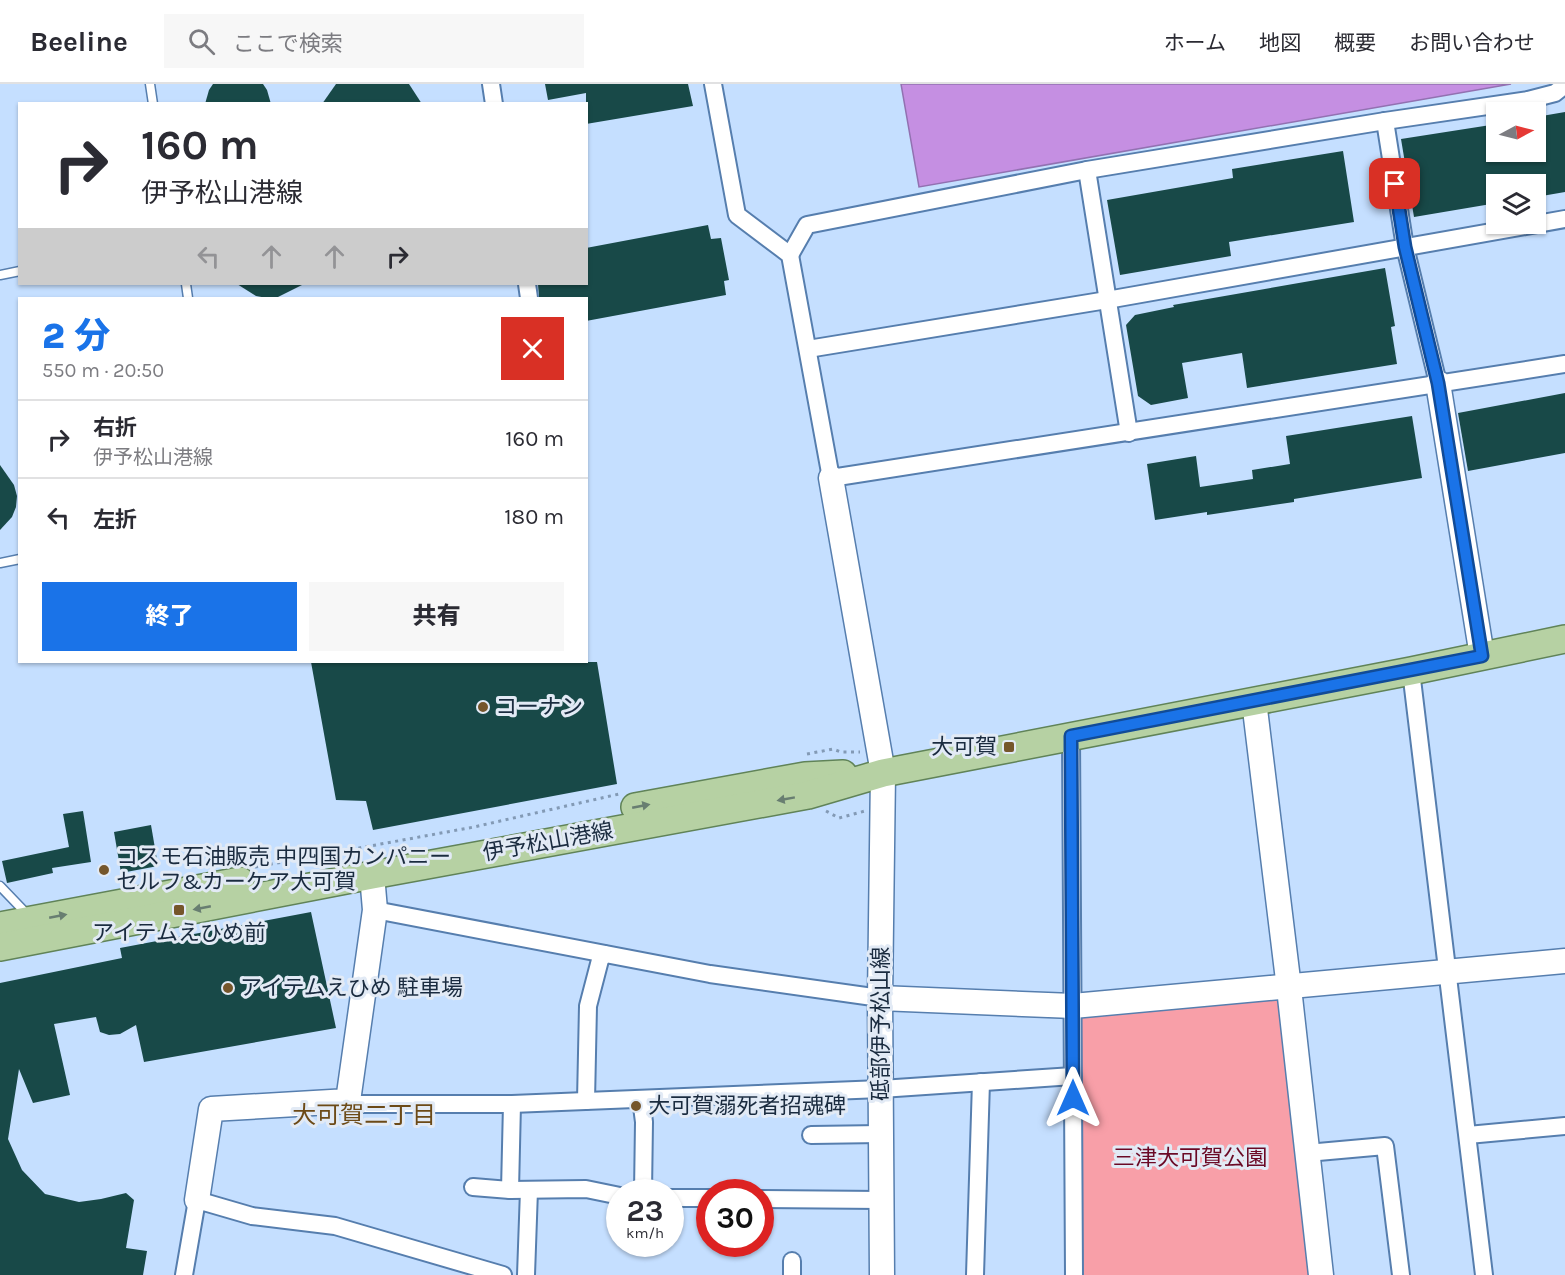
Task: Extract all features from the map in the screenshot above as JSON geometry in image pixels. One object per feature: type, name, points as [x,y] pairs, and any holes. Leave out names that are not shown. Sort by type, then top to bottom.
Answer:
[{"type":"main road","name":"伊予松山港線","points":[[0,947],[372,875],[808,795],[883,773],[1565,639]]},
{"type":"main road","name":"伊予松山港線","points":[[0,926],[805,776],[883,773]]},
{"type":"street","points":[[491,84],[494,102]]},
{"type":"street","points":[[713,84],[737,215],[790,255]]},
{"type":"street","points":[[1565,85],[1555,93],[1528,100],[1087,170],[807,225],[790,255],[831,478],[1565,364]]},
{"type":"street","points":[[1385,121],[1405,247],[1438,383],[1482,656]]},
{"type":"street","points":[[1087,170],[1129,433]]},
{"type":"street","points":[[808,349],[1107,300],[1565,219]]},
{"type":"street","name":"砥部伊予松山線","points":[[831,478],[883,773],[880,998],[882,1275]]},
{"type":"street","points":[[1411,671],[1484,1275]]},
{"type":"street","points":[[1254,701],[1321,1275]]},
{"type":"street","points":[[1071,736],[1074,1275]]},
{"type":"street","points":[[348,1101],[375,910],[372,875]]},
{"type":"street","points":[[375,910],[710,974],[880,998],[1073,1006],[1565,961]]},
{"type":"street","points":[[586,1101],[588,1006],[600,960],[604,954]]},
{"type":"street","points":[[184,1275],[211,1109],[348,1101],[358,1104],[512,1104],[881,1089],[1073,1076]]},
{"type":"street","points":[[975,1275],[981,1082]]},
{"type":"street","points":[[641,1099],[644,1122],[643,1179]]},
{"type":"street","points":[[510,1190],[512,1104]]},
{"type":"street","points":[[1468,1135],[1565,1126]]},
{"type":"street","points":[[811,1135],[881,1134]]},
{"type":"street","points":[[1307,1153],[1385,1146],[1401,1275]]},
{"type":"street","points":[[472,1187],[510,1190],[586,1189],[606,1193]]},
{"type":"street","points":[[526,1275],[529,1190]]},
{"type":"street","points":[[774,1199],[882,1200]]},
{"type":"street","points":[[197,1200],[252,1216],[335,1226],[442,1267],[503,1275]]},
{"type":"lane","points":[[150,84],[153,102]]},
{"type":"lane","points":[[0,275],[18,271]]},
{"type":"lane","points":[[0,563],[18,559]]},
{"type":"lane","points":[[0,886],[24,911],[28,922]]},
{"type":"path","points":[[803,754],[833,749],[841,752]]},
{"type":"path","points":[[253,867],[474,827],[624,793]]},
{"type":"green space","name":"三津大可賀公園","points":[[1284,993],[1316,1275],[1078,1275],[1077,1010]]},
{"type":"shaded area","points":[[901,84],[1511,84],[919,187]]},
{"type":"building","points":[[213,84],[263,84],[270,102],[206,102]]},
{"type":"building","points":[[336,84],[409,84],[421,102],[323,102]]},
{"type":"building","points":[[545,84],[688,84],[693,106],[588,124],[586,93],[548,100]]},
{"type":"building","points":[[1565,112],[1565,192],[1546,195],[1546,174],[1486,174],[1486,205],[1414,217],[1401,139],[1486,126],[1486,162],[1546,162],[1546,115]]},
{"type":"building","points":[[1343,151],[1354,222],[1229,242],[1231,256],[1120,275],[1107,200],[1233,178],[1232,169]]},
{"type":"building","points":[[708,225],[711,239],[721,238],[729,280],[724,281],[726,295],[588,321],[588,297],[539,297],[538,285],[588,285],[588,248]]},
{"type":"building","points":[[1385,268],[1395,326],[1391,327],[1397,364],[1247,388],[1242,353],[1182,363],[1188,398],[1151,405],[1138,396],[1126,325],[1135,315],[1174,307],[1173,305]]},
{"type":"building","points":[[239,285],[302,285],[278,297],[256,296]]},
{"type":"building","points":[[1565,393],[1565,453],[1468,471],[1458,413]]},
{"type":"building","points":[[1412,416],[1422,478],[1294,499],[1294,502],[1155,520],[1147,464],[1196,456],[1200,487],[1253,479],[1252,470],[1290,464],[1286,436]]},
{"type":"building","points":[[0,465],[14,485],[17,496],[12,517],[0,530]]},
{"type":"building","name":"コーナン","points":[[597,662],[617,784],[373,830],[366,801],[336,800],[311,663]]},
{"type":"building","points":[[83,811],[91,862],[52,868],[53,873],[7,883],[2,861],[69,847],[63,814]]},
{"type":"building","points":[[151,825],[158,866],[121,873],[114,832]]},
{"type":"building","points":[[311,912],[336,1028],[144,1062],[136,1025],[120,1034],[109,1035],[100,1032],[96,1017],[54,1024],[70,1095],[33,1103],[19,1069],[8,1139],[22,1170],[45,1194],[79,1202],[126,1193],[134,1200],[126,1248],[147,1251],[143,1275],[0,1275],[0,983],[122,958],[120,948]]},
{"type":"place","name":"コーナン","points":[[483,707]]},
{"type":"place","name":"大可賀","points":[[1009,747]]},
{"type":"place","name":"コスモ石油販売 中四国カンパニー セルフ&カーケア大可賀","points":[[104,870]]},
{"type":"place","name":"アイテムえひめ前","points":[[179,910]]},
{"type":"place","name":"アイテムえひめ 駐車場","points":[[228,988]]},
{"type":"place","name":"大可賀溺死者招魂碑","points":[[636,1106]]},
{"type":"district","name":"大可賀二丁目","points":[[364,1115]]},
{"type":"route","points":[[1073,1098],[1071,736],[1482,656],[1438,383],[1405,247],[1395,184]]}]
